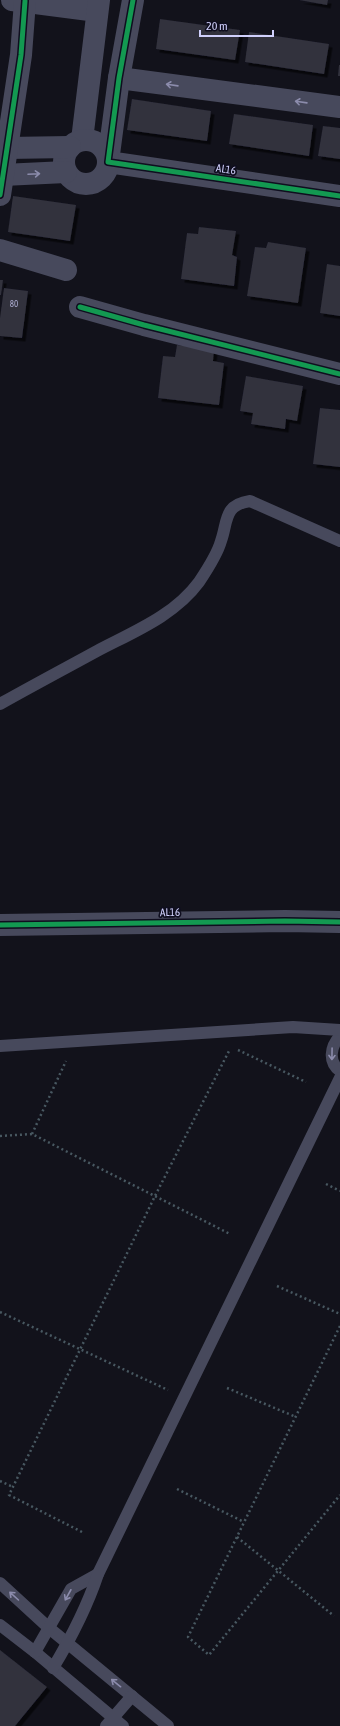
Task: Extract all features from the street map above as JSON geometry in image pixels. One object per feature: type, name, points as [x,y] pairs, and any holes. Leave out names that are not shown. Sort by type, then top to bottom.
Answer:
[{"type":"street","points":[[3,169],[21,55],[18,1],[98,5],[76,144],[64,159],[66,172],[71,178],[77,182],[91,183],[103,176],[108,162],[119,78],[133,0]]},
{"type":"street","points":[[119,78],[340,107]]},
{"type":"street","points":[[3,169],[76,144],[95,142],[101,145],[105,150],[108,162]]},
{"type":"street","name":"AL16","points":[[108,162],[340,196]]},
{"type":"street","points":[[3,169],[66,172]]},
{"type":"street","points":[[0,250],[66,270]]},
{"type":"street","points":[[80,307],[144,325],[340,374]]},
{"type":"street","name":"AL16","points":[[0,925],[277,921],[340,922]]},
{"type":"lane","points":[[0,704],[155,621],[182,602],[199,581],[221,542],[226,519],[231,509],[241,502],[250,501],[340,541]]},
{"type":"lane","points":[[0,1046],[293,1027],[340,1030]]},
{"type":"lane","points":[[340,1036],[335,1042],[331,1056],[340,1072]]},
{"type":"lane","points":[[53,1668],[68,1643],[88,1602],[98,1574],[340,1078]]},
{"type":"lane","points":[[35,1652],[71,1589],[98,1574]]},
{"type":"lane","points":[[0,1583],[49,1628],[168,1726]]},
{"type":"lane","points":[[0,1625],[53,1668],[109,1722],[123,1726]]},
{"type":"lane","points":[[109,1722],[132,1696]]},
{"type":"path","points":[[82,1532],[9,1496],[231,1047]]},
{"type":"path","points":[[32,1134],[66,1060]]},
{"type":"path","points":[[0,1136],[32,1134],[230,1234]]},
{"type":"path","points":[[326,1184],[340,1191]]},
{"type":"path","points":[[277,1286],[340,1314]]},
{"type":"path","points":[[0,1312],[172,1392]]},
{"type":"path","points":[[340,1326],[188,1637],[208,1655],[340,1495]]},
{"type":"path","points":[[227,1388],[296,1417]]},
{"type":"path","points":[[0,1481],[13,1487]]},
{"type":"path","points":[[177,1489],[244,1522]]},
{"type":"path","points":[[237,1537],[334,1616]]},
{"type":"building","points":[[299,0],[328,0],[327,5]]},
{"type":"building","points":[[160,19],[240,30],[235,60],[156,49]]},
{"type":"building","points":[[249,32],[329,44],[324,74],[245,62]]},
{"type":"building","points":[[339,65],[340,76],[338,76]]},
{"type":"building","points":[[132,99],[211,111],[207,141],[127,130]]},
{"type":"building","points":[[234,114],[313,125],[309,156],[229,144]]},
{"type":"building","points":[[323,126],[340,128],[340,159],[318,156]]},
{"type":"building","points":[[13,196],[76,205],[70,241],[8,232]]},
{"type":"building","points":[[199,227],[236,231],[232,255],[237,257],[234,286],[181,279],[187,233],[198,234]]},
{"type":"building","points":[[268,242],[306,248],[298,303],[247,296],[255,247],[266,248]]},
{"type":"building","points":[[327,264],[340,266],[340,316],[320,313]]},
{"type":"building","points":[[0,280],[3,280],[1,295],[0,295]]},
{"type":"building","points":[[4,288],[28,291],[22,338],[0,336],[0,318]]},
{"type":"building","points":[[177,345],[214,349],[213,361],[224,363],[219,405],[158,398],[163,356],[175,357]]},
{"type":"building","points":[[246,376],[303,386],[297,421],[286,419],[285,429],[251,424],[253,413],[240,411]]},
{"type":"building","points":[[320,408],[340,410],[340,467],[313,464]]},
{"type":"building","points":[[0,1650],[47,1687],[15,1726],[0,1726]]},
{"type":"cycle path","points":[[133,0],[119,78],[108,162],[340,196]]},
{"type":"cycle path","points":[[0,195],[21,55],[25,1]]},
{"type":"cycle path","points":[[80,307],[144,325],[340,374]]},
{"type":"cycle path","points":[[0,925],[285,921],[340,922]]}]
